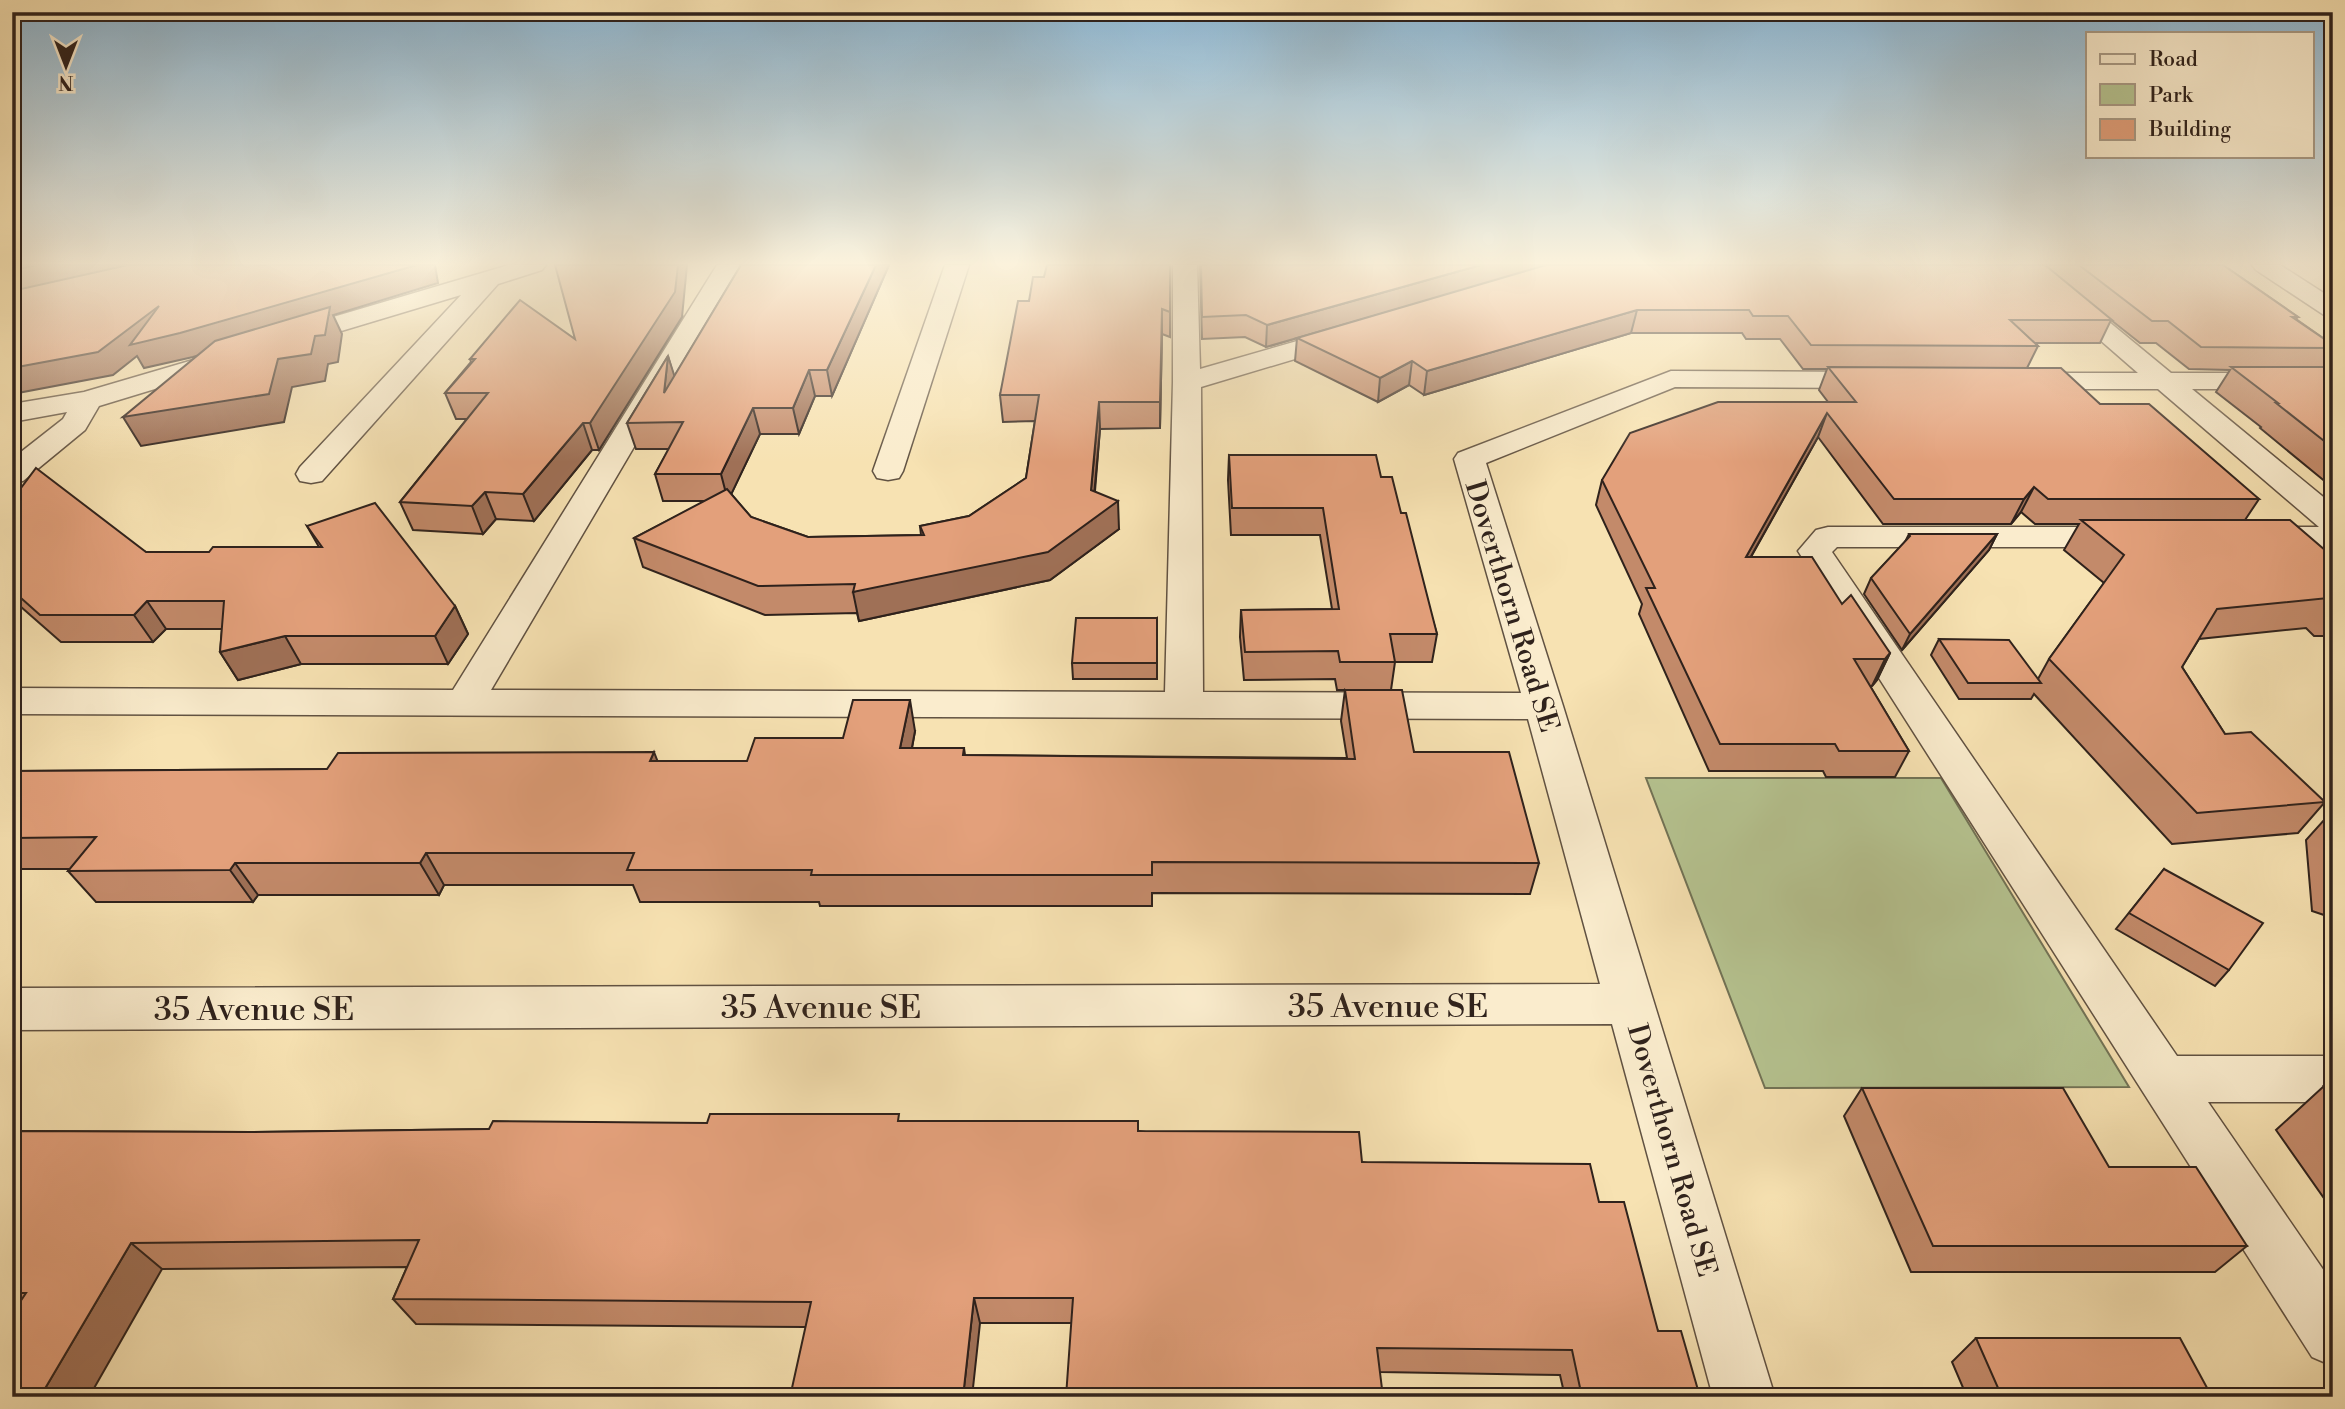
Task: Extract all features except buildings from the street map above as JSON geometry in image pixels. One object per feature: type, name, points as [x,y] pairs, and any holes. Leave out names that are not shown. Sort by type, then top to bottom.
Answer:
[{"type":"street","points":[[12,413],[88,400],[313,331]]},
{"type":"street","points":[[311,474],[440,331]]},
{"type":"street","points":[[464,701],[689,331]]},
{"type":"street","points":[[888,471],[935,331]]},
{"type":"street","points":[[1184,703],[1187,331]]},
{"type":"street","points":[[1188,382],[1359,331]]},
{"type":"street","points":[[2100,331],[2333,522]]},
{"type":"street","name":"Doverthorn Road SE","points":[[1744,1397],[1544,706],[1469,459],[1671,379],[1904,380]]},
{"type":"street","points":[[1987,381],[2333,381]]},
{"type":"street","points":[[12,474],[75,424],[88,400]]},
{"type":"street","points":[[2155,537],[1828,537],[1815,551],[2333,1336]]},
{"type":"street","points":[[2224,537],[2333,537]]},
{"type":"street","points":[[12,701],[1544,706]]},
{"type":"street","name":"35 Avenue SE","points":[[12,1009],[1630,1004]]},
{"type":"street","points":[[2163,1079],[2333,1079]]},
{"type":"green space","points":[[1646,778],[1941,778],[2129,1087],[1765,1088]]}]
